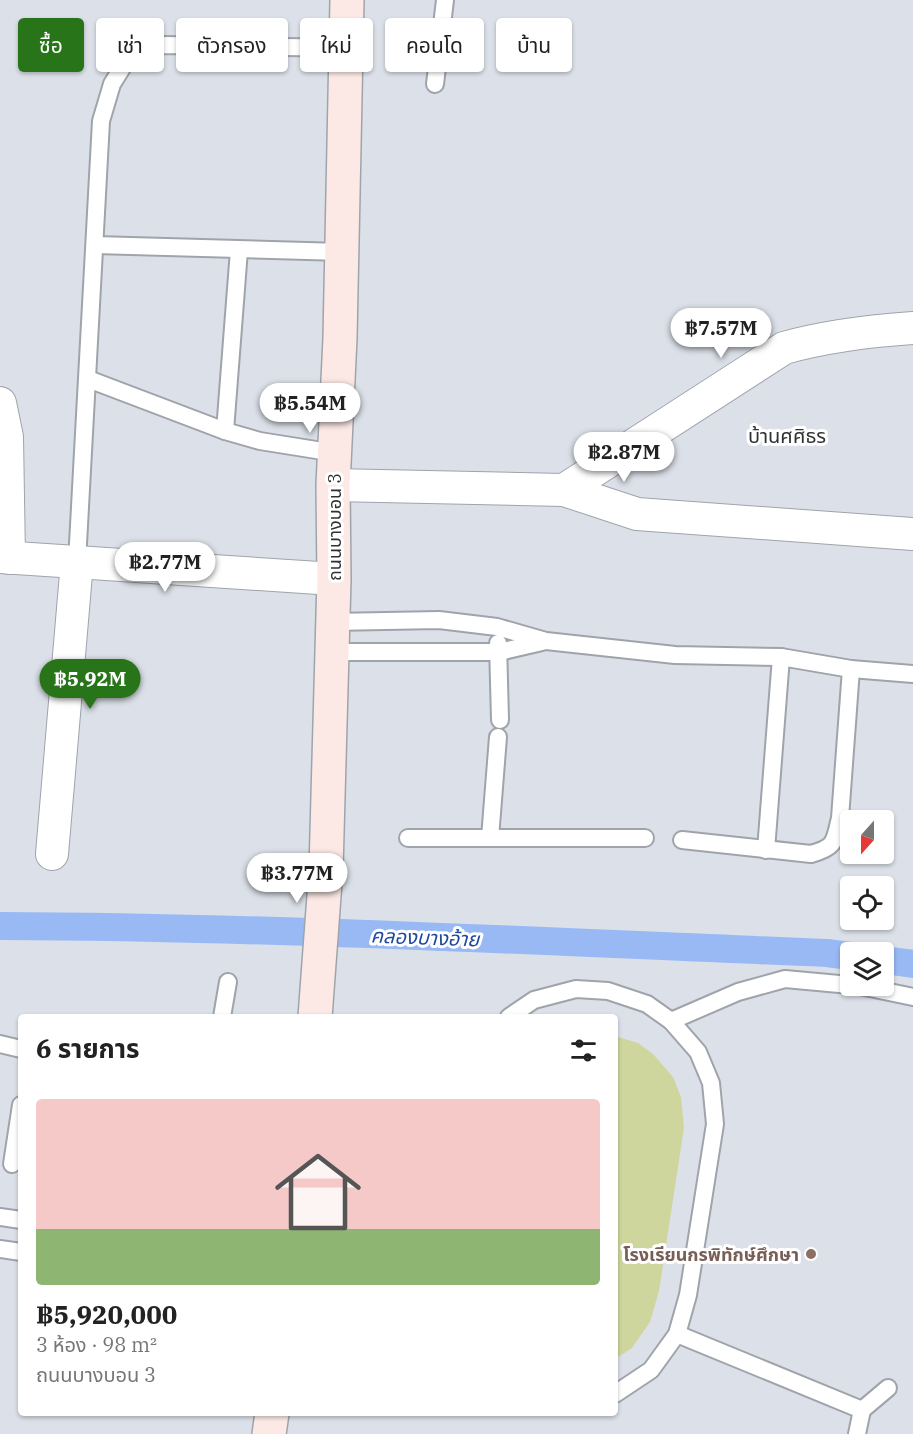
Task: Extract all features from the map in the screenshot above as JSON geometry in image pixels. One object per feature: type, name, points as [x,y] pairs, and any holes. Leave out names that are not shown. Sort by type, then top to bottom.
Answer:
[{"type":"main road","name":"ถนนบางบอน 3","points":[[347,0],[347,18]]},
{"type":"main road","name":"ถนนบางบอน 3","points":[[315,1014],[326,869],[334,579],[334,469],[346,72]]},
{"type":"main road","points":[[269,1434],[272,1416]]},
{"type":"street","points":[[564,490],[784,348],[819,338],[913,328]]},
{"type":"street","points":[[0,403],[7,437],[4,558],[334,579]]},
{"type":"street","points":[[334,469],[564,490],[637,514],[913,534]]},
{"type":"street","points":[[52,854],[77,562]]},
{"type":"lane","points":[[435,84],[445,0]]},
{"type":"lane","points":[[77,562],[101,121],[112,84],[125,63],[141,48],[163,45],[300,47]]},
{"type":"lane","points":[[94,245],[342,252]]},
{"type":"lane","points":[[225,431],[239,250]]},
{"type":"lane","points":[[88,379],[334,469]]},
{"type":"lane","points":[[332,637],[439,620],[497,627],[546,641],[675,655],[781,657],[850,669],[913,674]]},
{"type":"lane","points":[[490,838],[499,728],[497,627]]},
{"type":"lane","points":[[332,637],[499,652],[546,641]]},
{"type":"lane","points":[[766,850],[781,657]]},
{"type":"lane","points":[[682,840],[812,854],[826,850],[834,842],[840,818],[850,669]]},
{"type":"lane","points":[[408,838],[645,838]]},
{"type":"lane","points":[[671,1021],[738,992],[785,980],[840,984]]},
{"type":"lane","points":[[223,1014],[228,982]]},
{"type":"lane","points":[[513,1014],[534,1000],[576,989],[608,991],[648,1004],[671,1021],[698,1052],[711,1083],[715,1124],[688,1295],[677,1334],[651,1370],[618,1392]]},
{"type":"lane","points":[[894,993],[913,997]]},
{"type":"lane","points":[[0,1044],[18,1048]]},
{"type":"lane","points":[[12,1164],[18,1125]]},
{"type":"lane","points":[[0,1217],[18,1220]]},
{"type":"lane","points":[[0,1250],[18,1252]]},
{"type":"lane","points":[[677,1334],[862,1410]]},
{"type":"lane","points":[[857,1434],[862,1410],[888,1388]]},
{"type":"green space","points":[[618,1037],[638,1043],[653,1054],[673,1077],[681,1097],[684,1128],[659,1291],[650,1322],[632,1348],[618,1357]]},
{"type":"waterway","name":"คลองบางอ้าย","points":[[0,926],[310,932],[840,955]]},
{"type":"waterway","name":"คลองบางอ้าย","points":[[894,961],[913,964]]},
{"type":"place","name":"โรงเรียนกรพิทักษ์ศึกษา","points":[[811,1254]]},
{"type":"district","name":"บ้านศศิธร","points":[[787,435]]}]
